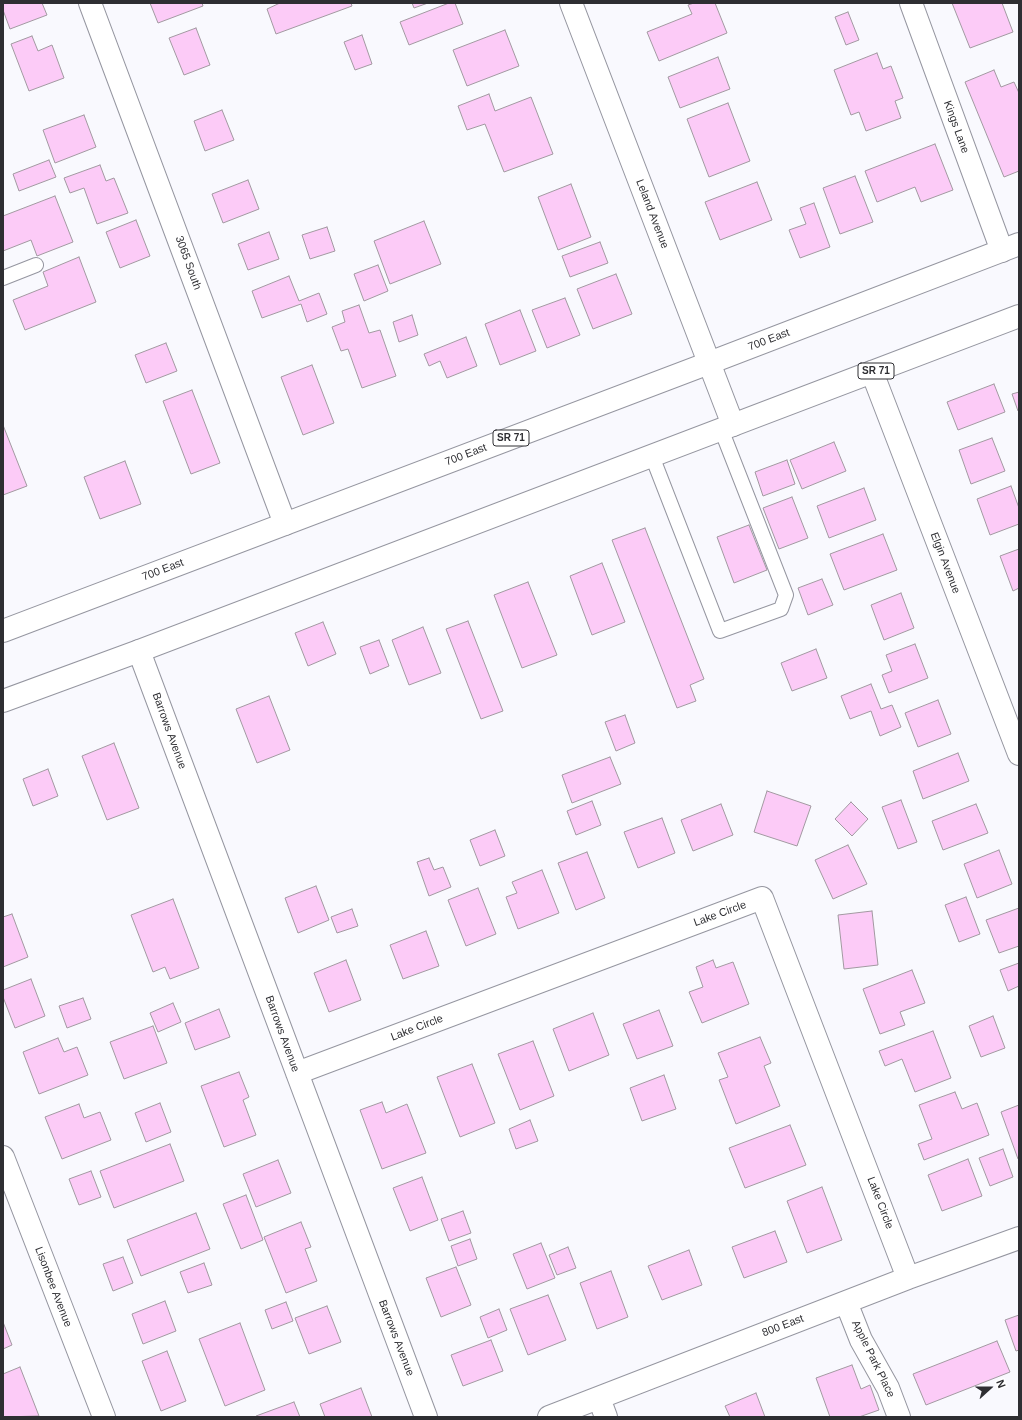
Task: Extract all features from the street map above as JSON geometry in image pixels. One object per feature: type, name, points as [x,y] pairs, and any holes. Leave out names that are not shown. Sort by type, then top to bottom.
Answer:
[{"type":"street","name":"3065 South","points":[[90,3],[284,524]]},
{"type":"street","name":"Leland Avenue","points":[[571,3],[710,363],[727,427]]},
{"type":"street","name":"Kings Lane","points":[[911,3],[1010,248]]},
{"type":"street","name":"700 East","points":[[3,631],[1010,248]]},
{"type":"street","name":"SR 71","points":[[3,701],[139,651],[1019,316]]},
{"type":"street","name":"Elgin Avenue","points":[[872,372],[1019,754]]},
{"type":"street","name":"Barrows Avenue","points":[[139,651],[426,1417]]},
{"type":"street","name":"Lake Circle","points":[[297,1073],[762,898],[908,1278]]},
{"type":"street","name":"Lisonbee Avenue","points":[[3,1157],[104,1417]]},
{"type":"street","name":"800 East","points":[[549,1417],[602,1407],[846,1302],[1019,1238]]},
{"type":"street","name":"Apple Park Place","points":[[846,1302],[861,1340],[888,1388],[899,1417]]},
{"type":"lane","points":[[3,278],[36,265]]},
{"type":"lane","points":[[652,456],[720,631],[781,609],[786,595],[727,427]]},
{"type":"building","points":[[3,3],[42,3],[47,15],[10,29],[3,10]]},
{"type":"building","points":[[150,3],[202,3],[203,6],[158,23]]},
{"type":"building","points":[[280,3],[351,3],[352,6],[276,34],[267,9]]},
{"type":"building","points":[[412,3],[428,3],[414,8]]},
{"type":"building","points":[[449,3],[455,3],[463,24],[409,45],[400,22]]},
{"type":"building","points":[[694,3],[715,3],[727,33],[659,61],[647,32],[692,14],[688,5]]},
{"type":"building","points":[[952,3],[1002,3],[1013,32],[970,48]]},
{"type":"building","points":[[848,12],[859,40],[846,45],[835,17]]},
{"type":"building","points":[[196,28],[210,65],[184,75],[169,38]]},
{"type":"building","points":[[505,30],[519,66],[467,86],[453,50]]},
{"type":"building","points":[[362,35],[372,64],[355,70],[344,42]]},
{"type":"building","points":[[32,36],[38,51],[52,45],[64,78],[29,91],[11,44]]},
{"type":"building","points":[[877,53],[883,69],[891,66],[903,98],[895,101],[901,118],[866,131],[859,112],[851,115],[834,70]]},
{"type":"building","points":[[718,57],[730,89],[680,108],[668,77]]},
{"type":"building","points":[[994,70],[1001,87],[1014,82],[1019,93],[1019,171],[1004,177],[965,82]]},
{"type":"building","points":[[489,94],[495,111],[531,97],[553,154],[504,172],[485,124],[467,130],[458,106]]},
{"type":"building","points":[[728,103],[750,161],[709,177],[687,119]]},
{"type":"building","points":[[222,110],[234,140],[205,151],[194,121]]},
{"type":"building","points":[[84,115],[96,147],[55,163],[43,130]]},
{"type":"building","points":[[935,144],[953,190],[921,202],[915,187],[877,202],[865,171]]},
{"type":"building","points":[[49,160],[56,177],[19,191],[13,174]]},
{"type":"building","points":[[100,165],[106,181],[114,178],[128,213],[97,224],[84,188],[70,193],[64,178]]},
{"type":"building","points":[[855,176],[873,222],[840,234],[823,188]]},
{"type":"building","points":[[248,180],[259,209],[223,223],[212,194]]},
{"type":"building","points":[[757,182],[772,220],[720,240],[705,202]]},
{"type":"building","points":[[571,184],[591,237],[558,250],[538,197]]},
{"type":"building","points":[[55,196],[73,242],[37,256],[31,240],[3,251],[3,216]]},
{"type":"building","points":[[814,203],[830,247],[800,258],[789,230],[806,224],[800,208]]},
{"type":"building","points":[[136,220],[150,256],[120,268],[106,232]]},
{"type":"building","points":[[424,221],[441,264],[390,284],[374,241]]},
{"type":"building","points":[[327,227],[335,251],[310,259],[302,235]]},
{"type":"building","points":[[269,232],[279,259],[248,270],[238,244]]},
{"type":"building","points":[[600,242],[608,263],[570,277],[562,256]]},
{"type":"building","points":[[79,257],[96,302],[25,330],[13,300],[48,286],[43,272]]},
{"type":"building","points":[[378,265],[388,291],[364,301],[354,274]]},
{"type":"building","points":[[616,274],[632,314],[593,329],[577,289]]},
{"type":"building","points":[[289,276],[299,301],[319,293],[327,314],[307,322],[301,304],[262,318],[252,291]]},
{"type":"building","points":[[565,298],[580,335],[547,348],[532,310]]},
{"type":"building","points":[[359,305],[369,333],[380,330],[396,376],[362,388],[348,349],[341,351],[332,327],[345,322],[342,311]]},
{"type":"building","points":[[520,310],[536,351],[500,365],[485,324]]},
{"type":"building","points":[[412,315],[418,335],[399,342],[393,322]]},
{"type":"building","points":[[466,337],[477,366],[447,378],[440,361],[429,366],[424,354]]},
{"type":"building","points":[[166,343],[177,371],[146,383],[135,355]]},
{"type":"building","points":[[312,365],[334,423],[303,435],[281,377]]},
{"type":"building","points":[[994,384],[1005,412],[958,430],[947,402]]},
{"type":"building","points":[[192,390],[220,463],[191,474],[163,401]]},
{"type":"building","points":[[1019,392],[1019,411],[1018,411],[1012,394]]},
{"type":"building","points":[[3,425],[27,486],[3,495]]},
{"type":"building","points":[[992,438],[1005,471],[971,484],[959,450]]},
{"type":"building","points":[[834,442],[846,471],[802,489],[790,460]]},
{"type":"building","points":[[787,460],[795,484],[763,496],[755,472]]},
{"type":"building","points":[[125,461],[141,504],[100,519],[84,477]]},
{"type":"building","points":[[1011,486],[1019,508],[1019,524],[990,535],[977,499]]},
{"type":"building","points":[[864,488],[876,520],[829,538],[817,506]]},
{"type":"building","points":[[792,497],[808,538],[779,549],[763,508]]},
{"type":"building","points":[[749,525],[767,570],[734,583],[717,537]]},
{"type":"building","points":[[645,528],[704,679],[690,685],[696,701],[677,708],[612,540]]},
{"type":"building","points":[[883,534],[897,570],[844,590],[830,554]]},
{"type":"building","points":[[1019,549],[1019,588],[1013,591],[1000,556]]},
{"type":"building","points":[[602,563],[625,622],[592,635],[570,576]]},
{"type":"building","points":[[822,579],[833,605],[808,615],[798,588]]},
{"type":"building","points":[[528,582],[557,655],[522,668],[494,595]]},
{"type":"building","points":[[901,593],[914,628],[884,640],[871,605]]},
{"type":"building","points":[[468,621],[503,711],[481,719],[446,629]]},
{"type":"building","points":[[323,622],[336,654],[308,666],[295,633]]},
{"type":"building","points":[[423,627],[441,673],[409,685],[392,640]]},
{"type":"building","points":[[379,640],[389,666],[370,674],[360,647]]},
{"type":"building","points":[[915,644],[928,678],[889,693],[882,675],[892,671],[886,655]]},
{"type":"building","points":[[816,649],[827,678],[792,691],[781,663]]},
{"type":"building","points":[[871,684],[881,709],[892,705],[901,727],[880,736],[871,711],[850,719],[841,696]]},
{"type":"building","points":[[269,696],[290,750],[257,763],[236,709]]},
{"type":"building","points":[[938,700],[951,734],[918,747],[905,713]]},
{"type":"building","points":[[625,715],[635,743],[616,751],[605,722]]},
{"type":"building","points":[[114,743],[139,808],[107,820],[82,756]]},
{"type":"building","points":[[958,753],[969,781],[923,799],[913,771]]},
{"type":"building","points":[[610,757],[621,784],[572,803],[562,775]]},
{"type":"building","points":[[48,769],[58,796],[33,806],[23,779]]},
{"type":"building","points":[[767,791],[811,806],[797,846],[754,832]]},
{"type":"building","points":[[901,800],[917,842],[898,849],[882,807]]},
{"type":"building","points":[[592,801],[601,825],[576,835],[567,811]]},
{"type":"building","points":[[851,802],[868,819],[852,836],[835,819]]},
{"type":"building","points":[[721,804],[733,835],[693,851],[681,820]]},
{"type":"building","points":[[976,804],[988,833],[943,850],[932,821]]},
{"type":"building","points":[[662,818],[675,853],[638,868],[624,832]]},
{"type":"building","points":[[495,830],[505,856],[480,866],[470,840]]},
{"type":"building","points":[[848,845],[867,884],[833,899],[815,860]]},
{"type":"building","points":[[999,850],[1012,884],[977,898],[964,864]]},
{"type":"building","points":[[587,852],[605,898],[576,910],[558,863]]},
{"type":"building","points":[[429,858],[434,870],[443,867],[451,887],[429,896],[417,862]]},
{"type":"building","points":[[542,870],[559,913],[518,929],[506,897],[517,893],[512,882]]},
{"type":"building","points":[[316,886],[329,920],[298,933],[285,898]]},
{"type":"building","points":[[478,888],[496,934],[466,946],[448,900]]},
{"type":"building","points":[[966,897],[980,934],[959,942],[945,905]]},
{"type":"building","points":[[173,899],[199,968],[170,979],[165,967],[153,972],[131,915]]},
{"type":"building","points":[[1019,908],[1019,946],[999,953],[986,920]]},
{"type":"building","points":[[352,909],[358,926],[337,933],[331,917]]},
{"type":"building","points":[[872,911],[878,965],[844,969],[838,915]]},
{"type":"building","points":[[12,914],[28,957],[3,967],[3,917]]},
{"type":"building","points":[[426,931],[439,966],[403,979],[390,945]]},
{"type":"building","points":[[346,960],[361,1000],[329,1012],[314,973]]},
{"type":"building","points":[[713,960],[716,968],[733,962],[749,1004],[702,1023],[689,992],[703,987],[696,967]]},
{"type":"building","points":[[1019,963],[1019,986],[1008,991],[1000,970]]},
{"type":"building","points":[[912,970],[925,1003],[900,1012],[905,1025],[880,1034],[863,989]]},
{"type":"building","points":[[31,979],[45,1016],[15,1028],[3,997],[3,990]]},
{"type":"building","points":[[83,998],[91,1019],[67,1028],[59,1006]]},
{"type":"building","points":[[173,1003],[181,1022],[158,1032],[150,1013]]},
{"type":"building","points":[[219,1009],[230,1037],[195,1050],[185,1023]]},
{"type":"building","points":[[659,1010],[673,1046],[637,1059],[623,1024]]},
{"type":"building","points":[[593,1013],[609,1055],[569,1071],[553,1029]]},
{"type":"building","points":[[993,1016],[1005,1048],[981,1057],[969,1026]]},
{"type":"building","points":[[153,1026],[167,1063],[124,1079],[110,1042]]},
{"type":"building","points":[[933,1031],[951,1078],[915,1092],[902,1059],[885,1066],[879,1051]]},
{"type":"building","points":[[760,1037],[771,1063],[764,1066],[780,1106],[736,1124],[719,1080],[728,1077],[718,1053]]},
{"type":"building","points":[[58,1038],[64,1052],[77,1047],[88,1075],[39,1094],[23,1052]]},
{"type":"building","points":[[533,1041],[554,1096],[520,1110],[498,1054]]},
{"type":"building","points":[[472,1064],[495,1123],[460,1137],[437,1077]]},
{"type":"building","points":[[239,1072],[249,1097],[243,1100],[256,1135],[224,1147],[201,1086]]},
{"type":"building","points":[[664,1075],[676,1109],[642,1121],[630,1088]]},
{"type":"building","points":[[955,1092],[962,1109],[977,1103],[989,1135],[924,1160],[918,1144],[932,1139],[919,1105]]},
{"type":"building","points":[[382,1102],[386,1113],[407,1104],[426,1153],[382,1169],[360,1110]]},
{"type":"building","points":[[160,1103],[171,1132],[146,1142],[135,1113]]},
{"type":"building","points":[[79,1104],[84,1118],[100,1112],[111,1140],[62,1159],[45,1117]]},
{"type":"building","points":[[1019,1105],[1019,1159],[1018,1159],[1001,1112]]},
{"type":"building","points":[[530,1120],[538,1141],[516,1149],[509,1129]]},
{"type":"building","points":[[790,1125],[806,1165],[745,1188],[729,1148]]},
{"type":"building","points":[[170,1144],[184,1181],[114,1208],[100,1171]]},
{"type":"building","points":[[1003,1149],[1013,1177],[990,1186],[979,1158]]},
{"type":"building","points":[[968,1159],[982,1196],[942,1211],[928,1175]]},
{"type":"building","points":[[278,1160],[291,1193],[256,1207],[243,1174]]},
{"type":"building","points":[[91,1171],[101,1197],[79,1205],[69,1179]]},
{"type":"building","points":[[422,1177],[438,1220],[410,1231],[393,1188]]},
{"type":"building","points":[[822,1187],[842,1240],[807,1253],[787,1201]]},
{"type":"building","points":[[246,1195],[263,1240],[241,1249],[223,1204]]},
{"type":"building","points":[[463,1211],[471,1233],[449,1241],[441,1219]]},
{"type":"building","points":[[196,1213],[210,1249],[141,1276],[127,1240]]},
{"type":"building","points":[[301,1222],[311,1247],[305,1249],[317,1281],[286,1293],[264,1237]]},
{"type":"building","points":[[775,1231],[787,1262],[744,1278],[732,1247]]},
{"type":"building","points":[[470,1239],[477,1259],[458,1266],[451,1246]]},
{"type":"building","points":[[541,1243],[555,1278],[527,1289],[513,1254]]},
{"type":"building","points":[[568,1247],[576,1268],[557,1275],[549,1255]]},
{"type":"building","points":[[689,1250],[702,1285],[662,1300],[648,1266]]},
{"type":"building","points":[[123,1257],[133,1283],[113,1291],[103,1264]]},
{"type":"building","points":[[204,1263],[212,1285],[188,1293],[180,1272]]},
{"type":"building","points":[[456,1267],[471,1305],[441,1317],[426,1278]]},
{"type":"building","points":[[611,1271],[628,1317],[597,1329],[580,1283]]},
{"type":"building","points":[[548,1295],[566,1340],[528,1355],[510,1309]]},
{"type":"building","points":[[165,1301],[176,1331],[143,1344],[132,1314]]},
{"type":"building","points":[[286,1302],[293,1321],[272,1329],[265,1310]]},
{"type":"building","points":[[327,1306],[341,1342],[309,1354],[295,1318]]},
{"type":"building","points":[[499,1309],[507,1330],[488,1338],[480,1317]]},
{"type":"building","points":[[1019,1315],[1019,1350],[1016,1351],[1005,1320]]},
{"type":"building","points":[[3,1322],[12,1345],[3,1349]]},
{"type":"building","points":[[240,1323],[265,1390],[225,1406],[199,1339]]},
{"type":"building","points":[[491,1340],[503,1371],[463,1386],[451,1355]]},
{"type":"building","points":[[997,1341],[1010,1372],[926,1405],[913,1374]]},
{"type":"building","points":[[167,1351],[186,1401],[161,1411],[142,1361]]},
{"type":"building","points":[[852,1365],[861,1389],[870,1385],[879,1410],[859,1417],[830,1417],[816,1378]]},
{"type":"building","points":[[20,1367],[39,1416],[3,1417],[3,1374]]},
{"type":"building","points":[[361,1388],[372,1417],[325,1417],[320,1404]]},
{"type":"building","points":[[756,1393],[765,1417],[730,1417],[725,1406]]},
{"type":"building","points":[[294,1402],[300,1417],[256,1417],[256,1416]]}]
